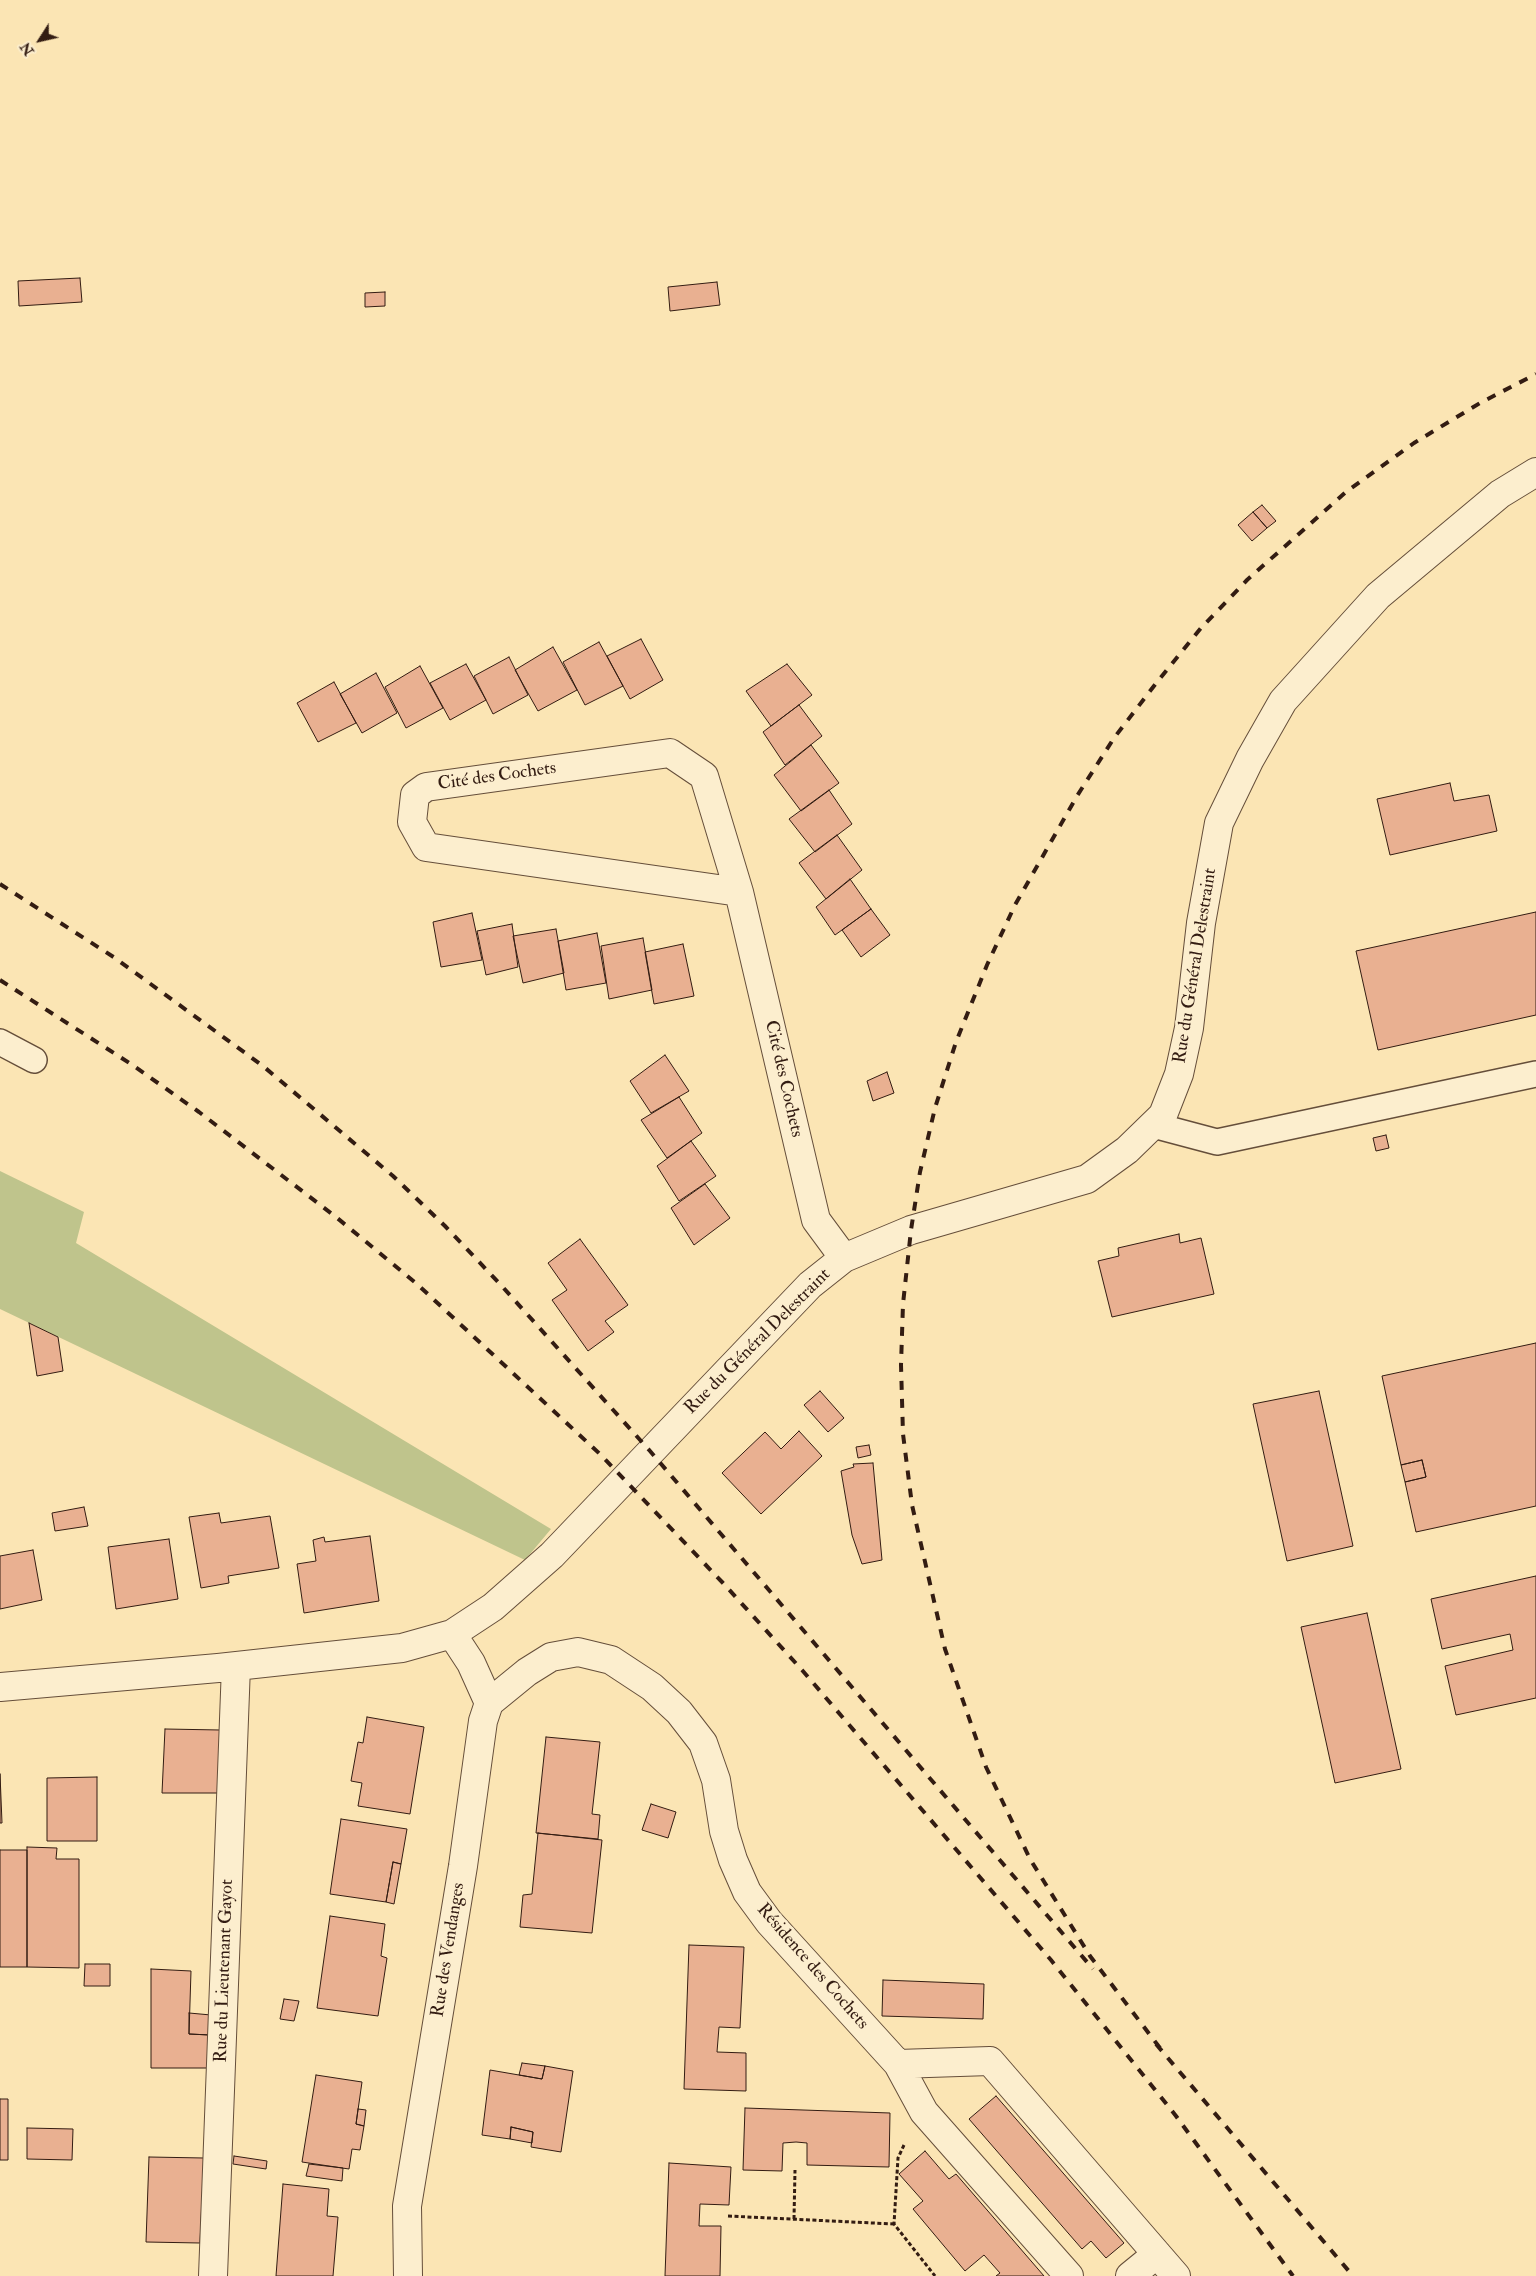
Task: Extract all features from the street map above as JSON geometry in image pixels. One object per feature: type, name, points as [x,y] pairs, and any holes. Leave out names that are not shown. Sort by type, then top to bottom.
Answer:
[{"type":"street","name":"Rue du Général Delestraint","points":[[452,1634],[493,1607],[552,1555],[810,1285],[844,1258],[911,1230],[1087,1179],[1127,1150],[1163,1115],[1179,1074],[1189,1028],[1201,923],[1219,823],[1250,759],[1283,701],[1378,596],[1500,494],[1536,472]]},
{"type":"street","name":"Cité des Cochets","points":[[739,892],[426,847],[412,822],[415,795],[426,787],[670,753],[704,776],[739,892],[816,1220],[844,1258]]},
{"type":"street","points":[[0,1686],[236,1666],[402,1648],[452,1634],[471,1662],[489,1703]]},
{"type":"street","name":"Résidence des Cochets","points":[[489,1703],[527,1672],[551,1657],[578,1652],[611,1660],[652,1687],[679,1712],[703,1743],[716,1780],[724,1831],[733,1860],[747,1892],[769,1922],[898,2064],[924,2112],[1069,2276]]},
{"type":"street","name":"Rue du Lieutenant Gayot","points":[[213,2276],[236,1666]]},
{"type":"street","name":"Rue des Vendanges","points":[[408,2276],[407,2206],[461,1876],[483,1721],[489,1703]]},
{"type":"street","points":[[898,2064],[990,2061],[1176,2276]]},
{"type":"street","points":[[1130,2276],[1157,2254]]},
{"type":"lane","points":[[0,1042],[34,1060]]},
{"type":"lane","points":[[1153,1125],[1217,1142],[1536,1074]]},
{"type":"path","points":[[794,2219],[795,2170]]},
{"type":"path","points":[[728,2216],[894,2224],[935,2276]]},
{"type":"green space","points":[[0,1171],[84,1212],[76,1243],[551,1529],[525,1560],[0,1309]]},
{"type":"building","points":[[80,278],[82,302],[19,306],[18,281]]},
{"type":"building","points":[[717,282],[720,305],[670,311],[668,287]]},
{"type":"building","points":[[385,292],[385,306],[365,307],[365,293]]},
{"type":"building","points":[[1262,505],[1276,521],[1267,528],[1253,512]]},
{"type":"building","points":[[1253,512],[1267,528],[1252,541],[1238,525]]},
{"type":"building","points":[[641,639],[663,680],[630,699],[607,656]]},
{"type":"building","points":[[599,642],[623,686],[585,705],[563,662]]},
{"type":"building","points":[[553,647],[577,690],[538,711],[515,670]]},
{"type":"building","points":[[509,657],[528,695],[493,714],[474,676]]},
{"type":"building","points":[[466,664],[486,700],[450,720],[430,683]]},
{"type":"building","points":[[787,664],[812,695],[771,726],[746,691]]},
{"type":"building","points":[[420,666],[443,708],[406,728],[385,687]]},
{"type":"building","points":[[376,673],[397,713],[362,733],[340,694]]},
{"type":"building","points":[[334,682],[356,723],[318,742],[297,703]]},
{"type":"building","points":[[799,705],[822,736],[785,765],[763,732]]},
{"type":"building","points":[[811,745],[839,783],[801,811],[774,775]]},
{"type":"building","points":[[1450,783],[1454,801],[1489,795],[1497,831],[1390,855],[1377,799]]},
{"type":"building","points":[[829,790],[852,824],[815,852],[789,819]]},
{"type":"building","points":[[837,835],[862,870],[826,899],[799,863]]},
{"type":"building","points":[[850,879],[871,909],[835,935],[816,907]]},
{"type":"building","points":[[871,909],[890,935],[861,957],[842,930]]},
{"type":"building","points":[[1536,912],[1536,1015],[1378,1050],[1356,951]]},
{"type":"building","points":[[472,913],[482,960],[441,967],[433,922]]},
{"type":"building","points":[[512,924],[518,967],[486,975],[477,931]]},
{"type":"building","points":[[556,929],[564,973],[523,983],[513,936]]},
{"type":"building","points":[[597,933],[606,983],[566,990],[558,941]]},
{"type":"building","points":[[643,938],[652,990],[609,999],[601,946]]},
{"type":"building","points":[[683,944],[694,996],[654,1004],[645,952]]},
{"type":"building","points":[[665,1055],[689,1091],[651,1113],[630,1081]]},
{"type":"building","points":[[887,1072],[894,1093],[873,1101],[867,1081]]},
{"type":"building","points":[[679,1097],[702,1133],[667,1158],[641,1120]]},
{"type":"building","points":[[1386,1135],[1389,1148],[1376,1151],[1373,1138]]},
{"type":"building","points":[[691,1141],[716,1176],[679,1201],[657,1166]]},
{"type":"building","points":[[705,1184],[730,1218],[694,1245],[671,1208]]},
{"type":"building","points":[[1179,1234],[1180,1243],[1201,1238],[1214,1294],[1112,1317],[1098,1261],[1119,1256],[1118,1248]]},
{"type":"building","points":[[580,1239],[628,1305],[605,1321],[614,1332],[588,1351],[552,1300],[567,1290],[548,1263]]},
{"type":"building","points":[[29,1323],[58,1337],[63,1371],[37,1376]]},
{"type":"building","points":[[1536,1343],[1536,1506],[1416,1532],[1405,1482],[1426,1477],[1422,1460],[1401,1465],[1382,1376]]},
{"type":"building","points":[[820,1391],[844,1418],[828,1432],[804,1405]]},
{"type":"building","points":[[1319,1391],[1353,1546],[1287,1561],[1253,1404]]},
{"type":"building","points":[[799,1431],[822,1456],[761,1514],[722,1473],[765,1432],[781,1449]]},
{"type":"building","points":[[869,1445],[871,1455],[858,1458],[856,1447]]},
{"type":"building","points":[[1422,1460],[1426,1477],[1405,1482],[1401,1465]]},
{"type":"building","points":[[873,1463],[882,1560],[862,1564],[852,1535],[841,1471],[854,1467],[853,1464]]},
{"type":"building","points":[[84,1507],[88,1526],[55,1531],[52,1513]]},
{"type":"building","points":[[219,1513],[221,1523],[270,1516],[279,1568],[228,1576],[229,1583],[201,1588],[189,1517]]},
{"type":"building","points":[[370,1536],[379,1601],[304,1613],[297,1564],[316,1561],[313,1540],[324,1537],[325,1542]]},
{"type":"building","points":[[169,1539],[178,1599],[116,1609],[108,1547]]},
{"type":"building","points":[[33,1550],[42,1600],[0,1609],[0,1556]]},
{"type":"building","points":[[1536,1576],[1536,1698],[1456,1715],[1445,1666],[1513,1650],[1510,1634],[1442,1649],[1431,1599]]},
{"type":"building","points":[[1367,1613],[1401,1769],[1335,1783],[1301,1627]]},
{"type":"building","points":[[367,1717],[424,1727],[410,1814],[358,1806],[362,1783],[351,1781],[358,1742],[363,1743]]},
{"type":"building","points":[[165,1729],[220,1730],[219,1793],[162,1793]]},
{"type":"building","points":[[546,1737],[600,1742],[592,1814],[600,1815],[598,1839],[536,1833]]},
{"type":"building","points":[[0,1774],[2,1823],[0,1823]]},
{"type":"building","points":[[97,1777],[97,1841],[47,1841],[47,1778]]},
{"type":"building","points":[[651,1804],[676,1812],[668,1838],[642,1830]]},
{"type":"building","points":[[341,1819],[407,1829],[401,1864],[393,1862],[386,1902],[330,1894]]},
{"type":"building","points":[[538,1833],[602,1840],[592,1933],[520,1927],[523,1895],[532,1894]]},
{"type":"building","points":[[27,1847],[57,1848],[56,1859],[79,1859],[79,1968],[27,1967]]},
{"type":"building","points":[[0,1850],[27,1850],[27,1967],[0,1967]]},
{"type":"building","points":[[393,1862],[401,1864],[394,1904],[386,1902]]},
{"type":"building","points":[[330,1916],[385,1924],[381,1956],[387,1958],[378,2016],[317,2008]]},
{"type":"building","points":[[689,1945],[744,1947],[740,2028],[719,2027],[717,2052],[746,2053],[746,2091],[684,2089]]},
{"type":"building","points":[[85,1964],[110,1964],[110,1986],[84,1986]]},
{"type":"building","points":[[151,1969],[191,1971],[189,2034],[210,2035],[209,2068],[151,2068]]},
{"type":"building","points":[[883,1980],[984,1984],[983,2019],[882,2016]]},
{"type":"building","points":[[284,1999],[299,2001],[294,2021],[280,2019]]},
{"type":"building","points":[[189,2013],[211,2015],[210,2035],[189,2034]]},
{"type":"building","points":[[522,2063],[545,2066],[542,2079],[519,2075]]},
{"type":"building","points":[[545,2066],[573,2071],[561,2152],[531,2147],[533,2132],[511,2127],[510,2139],[482,2135],[490,2070],[542,2079]]},
{"type":"building","points":[[316,2075],[362,2082],[356,2124],[364,2126],[360,2150],[352,2149],[349,2169],[302,2162]]},
{"type":"building","points":[[996,2096],[1124,2243],[1106,2258],[1091,2241],[1082,2249],[969,2119]]},
{"type":"building","points":[[0,2099],[8,2099],[8,2160],[0,2160]]},
{"type":"building","points":[[745,2108],[890,2113],[889,2167],[807,2165],[807,2143],[796,2142],[783,2143],[782,2171],[743,2170]]},
{"type":"building","points":[[358,2109],[366,2110],[364,2126],[356,2124]]},
{"type":"building","points":[[511,2127],[533,2132],[532,2143],[510,2139]]},
{"type":"building","points":[[27,2128],[73,2129],[72,2160],[27,2159]]},
{"type":"building","points":[[925,2151],[949,2179],[956,2174],[1044,2276],[996,2276],[1000,2273],[984,2255],[965,2271],[913,2209],[923,2201],[899,2174]]},
{"type":"building","points":[[234,2156],[267,2161],[266,2169],[233,2164]]},
{"type":"building","points":[[149,2157],[204,2158],[200,2243],[146,2242]]},
{"type":"building","points":[[669,2163],[731,2167],[729,2205],[700,2204],[699,2226],[721,2226],[720,2276],[665,2276]]},
{"type":"building","points":[[309,2164],[343,2168],[342,2181],[306,2176]]},
{"type":"building","points":[[283,2184],[329,2189],[327,2216],[338,2217],[333,2276],[276,2276]]},
{"type":"railway","points":[[1160,2048],[1090,1956],[1030,1859],[986,1767],[945,1649],[912,1505],[903,1434],[901,1365],[903,1304],[911,1230],[920,1172],[935,1108],[956,1042],[987,965],[1015,905],[1077,796],[1114,738],[1157,682],[1201,628],[1247,580],[1346,492],[1414,443],[1480,403],[1536,374]]},
{"type":"railway","points":[[0,884],[115,958],[263,1066],[393,1176],[445,1226],[500,1284],[650,1451],[1093,1969]]},
{"type":"railway","points":[[0,980],[131,1064],[199,1112],[336,1217],[417,1284],[601,1455],[723,1583],[802,1670],[1051,1960],[1176,2116],[1293,2276]]},
{"type":"railway","points":[[1156,2044],[1353,2276]]}]
